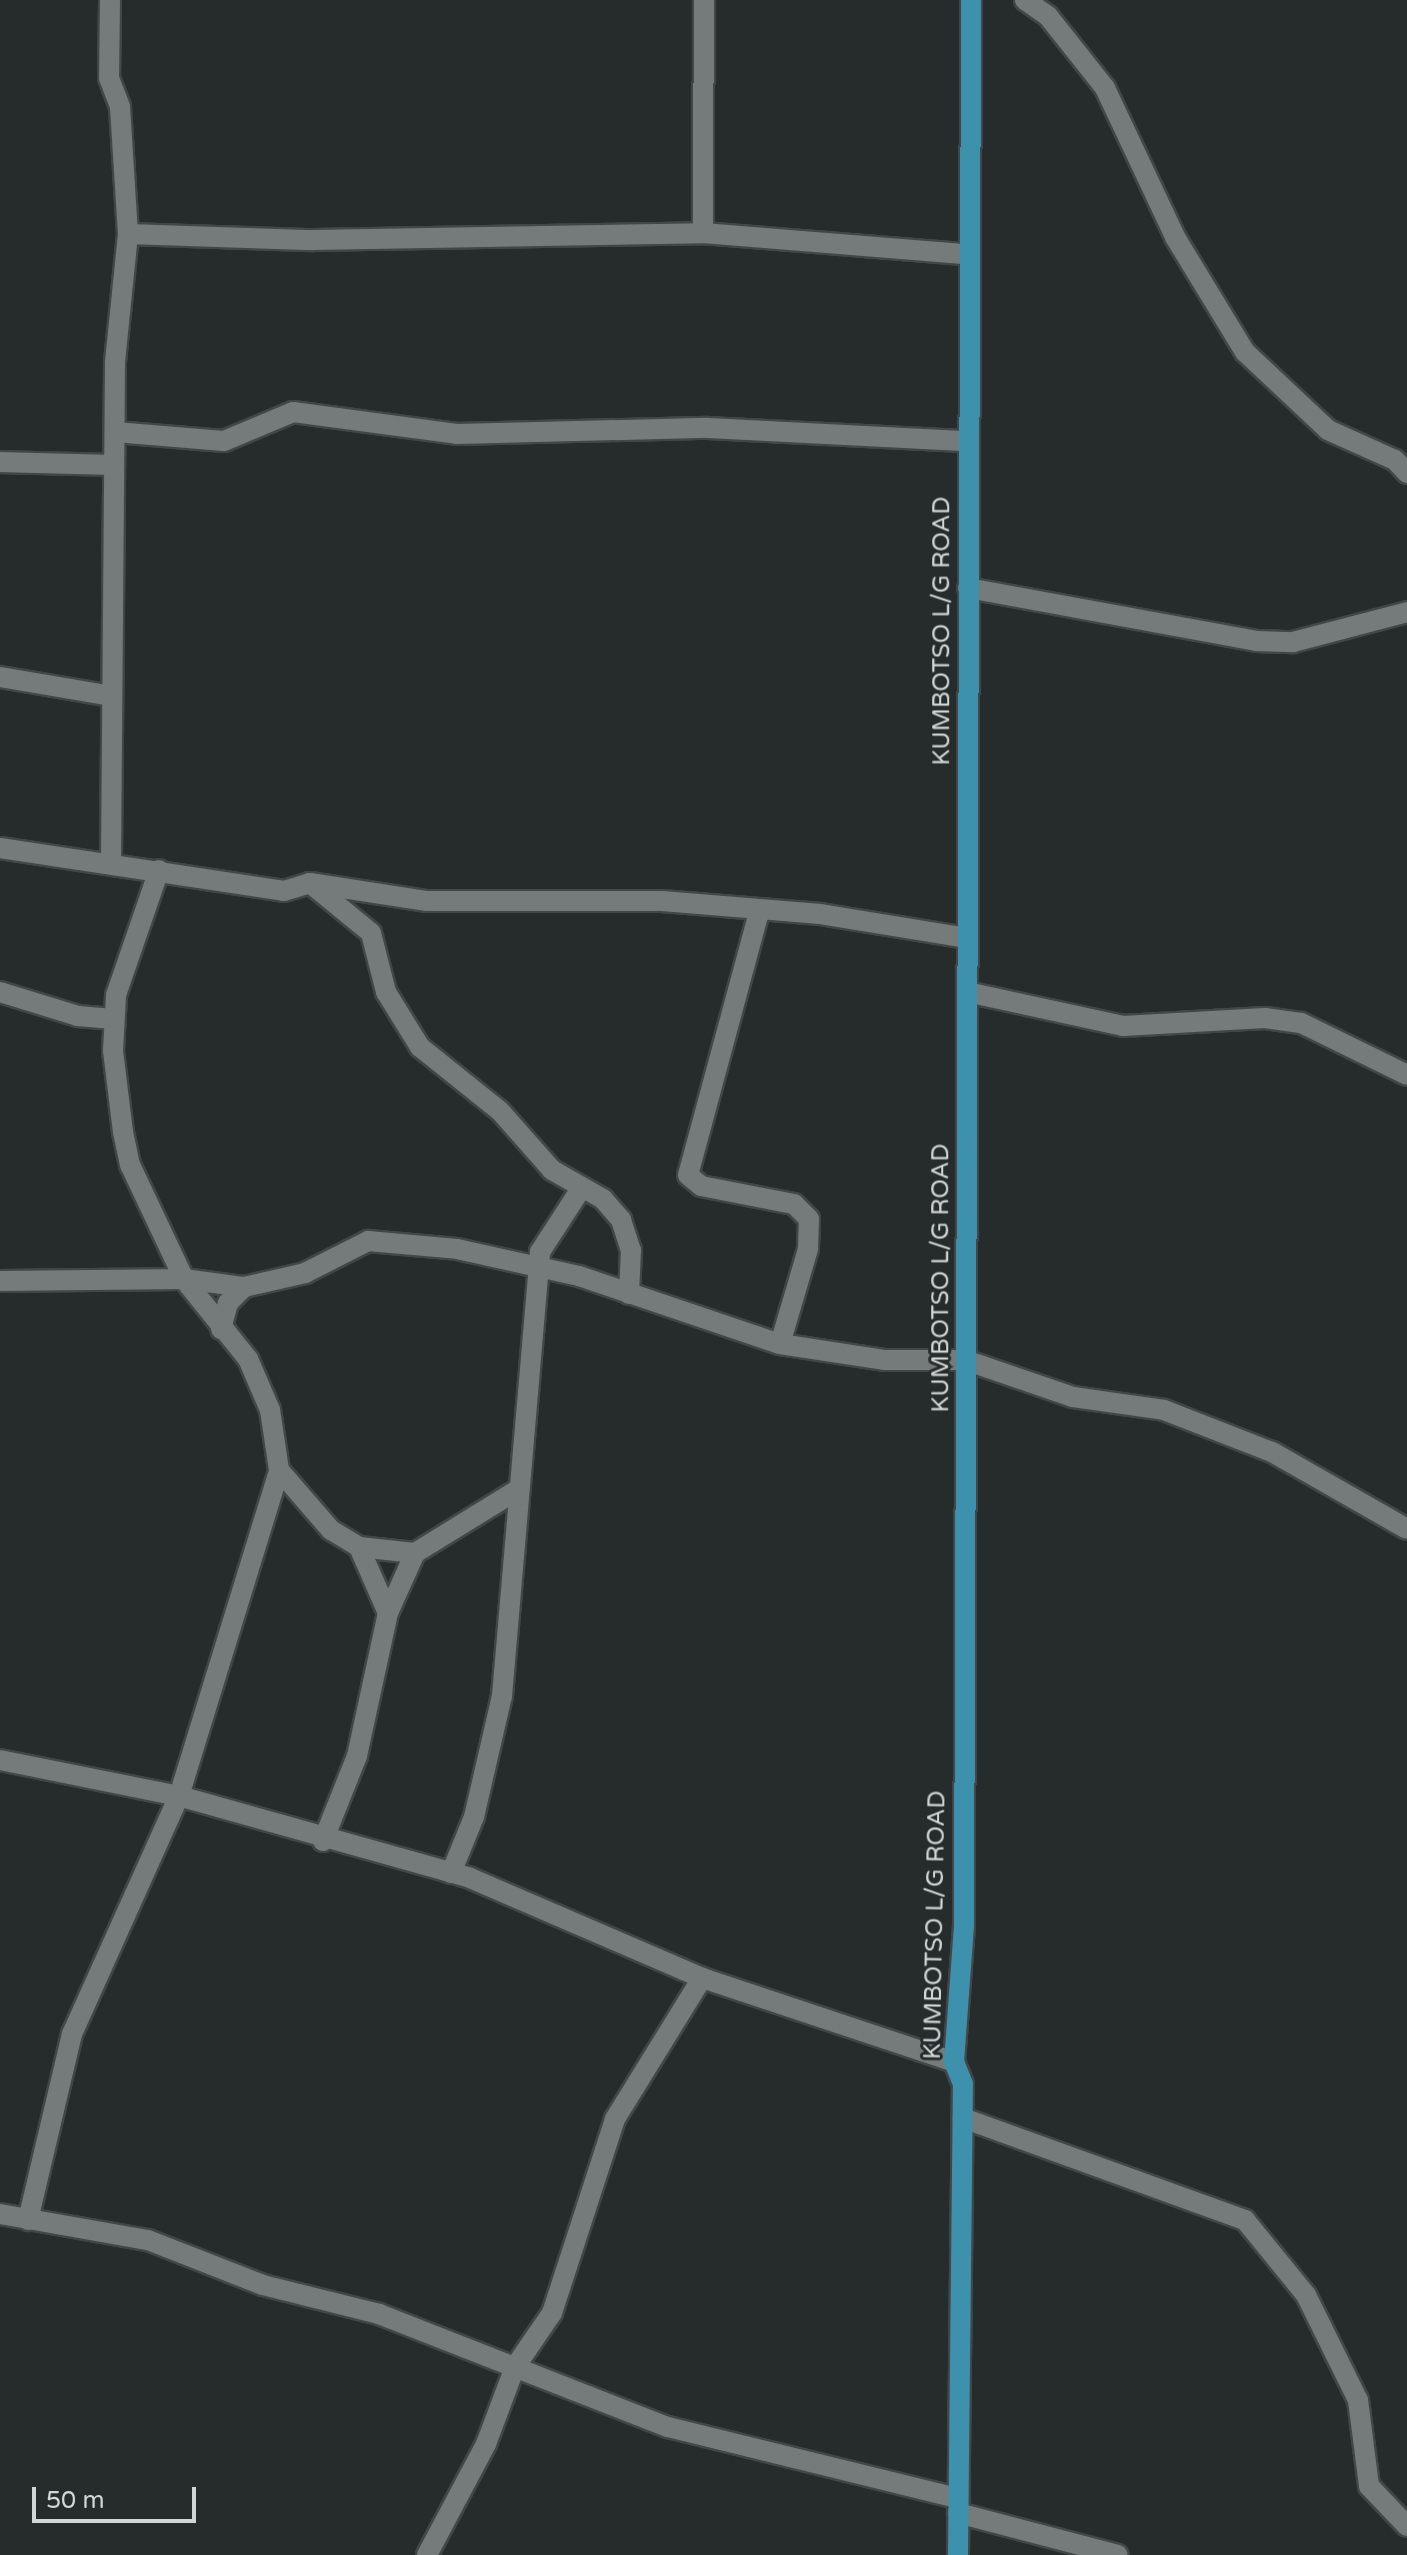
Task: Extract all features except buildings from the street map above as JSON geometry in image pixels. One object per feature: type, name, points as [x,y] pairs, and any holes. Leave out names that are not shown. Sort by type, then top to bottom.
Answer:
[{"type":"main road","name":"KUMBOTSO L/G ROAD","points":[[958,2555],[963,2118],[954,2062],[964,1925],[966,254],[971,0]]},
{"type":"street","points":[[110,0],[109,78],[120,107],[128,234],[114,465],[111,863]]},
{"type":"street","points":[[703,233],[704,0]]},
{"type":"street","points":[[1028,1],[1056,0]]},
{"type":"street","points":[[1028,1],[1105,88],[1175,237],[1245,352],[1328,430],[1395,460],[1407,473]]},
{"type":"street","points":[[128,234],[313,240],[703,233],[966,254]]},
{"type":"street","points":[[115,432],[224,441],[293,412],[457,434],[708,428],[968,441]]},
{"type":"street","points":[[0,462],[114,465]]},
{"type":"street","points":[[968,588],[1256,641],[1293,642],[1407,612]]},
{"type":"street","points":[[0,677],[111,696]]},
{"type":"street","points":[[0,848],[284,891],[310,883],[426,901],[662,901],[967,938]]},
{"type":"street","points":[[28,2220],[72,2034],[179,1796],[279,1470],[265,1397],[248,1359],[184,1279],[130,1165],[113,1019],[159,870]]},
{"type":"street","points":[[310,883],[371,933],[386,992],[420,1047],[500,1111],[552,1170],[582,1187],[621,1220],[631,1250],[629,1294]]},
{"type":"street","points":[[759,912],[688,1175],[701,1186],[794,1204],[809,1219],[808,1249],[780,1344]]},
{"type":"street","points":[[0,992],[66,1014],[113,1019]]},
{"type":"street","points":[[967,992],[1123,1026],[1265,1018],[1301,1023],[1407,1075]]},
{"type":"street","points":[[451,1873],[474,1817],[502,1696],[539,1268],[544,1240],[582,1187]]},
{"type":"street","points":[[0,1281],[184,1279],[244,1287],[305,1273],[368,1241],[457,1249],[629,1294],[780,1344],[884,1360],[965,1360],[1073,1397],[1164,1410],[1215,1427],[1407,1529]]},
{"type":"street","points":[[221,1329],[228,1303],[244,1287]]},
{"type":"street","points":[[279,1470],[331,1530],[359,1547],[415,1553]]},
{"type":"street","points":[[323,1841],[357,1756],[388,1613],[415,1553],[519,1489]]},
{"type":"street","points":[[359,1547],[388,1613]]},
{"type":"street","points":[[0,1760],[179,1796],[323,1841],[451,1873],[702,1978],[954,2062]]},
{"type":"street","points":[[427,2555],[486,2444],[515,2367],[552,2313],[615,2119],[702,1978]]},
{"type":"street","points":[[963,2118],[1245,2220],[1306,2295],[1358,2400],[1369,2486],[1407,2526]]},
{"type":"street","points":[[0,2214],[148,2240],[263,2285],[379,2314],[668,2427],[958,2505],[1118,2555]]}]
